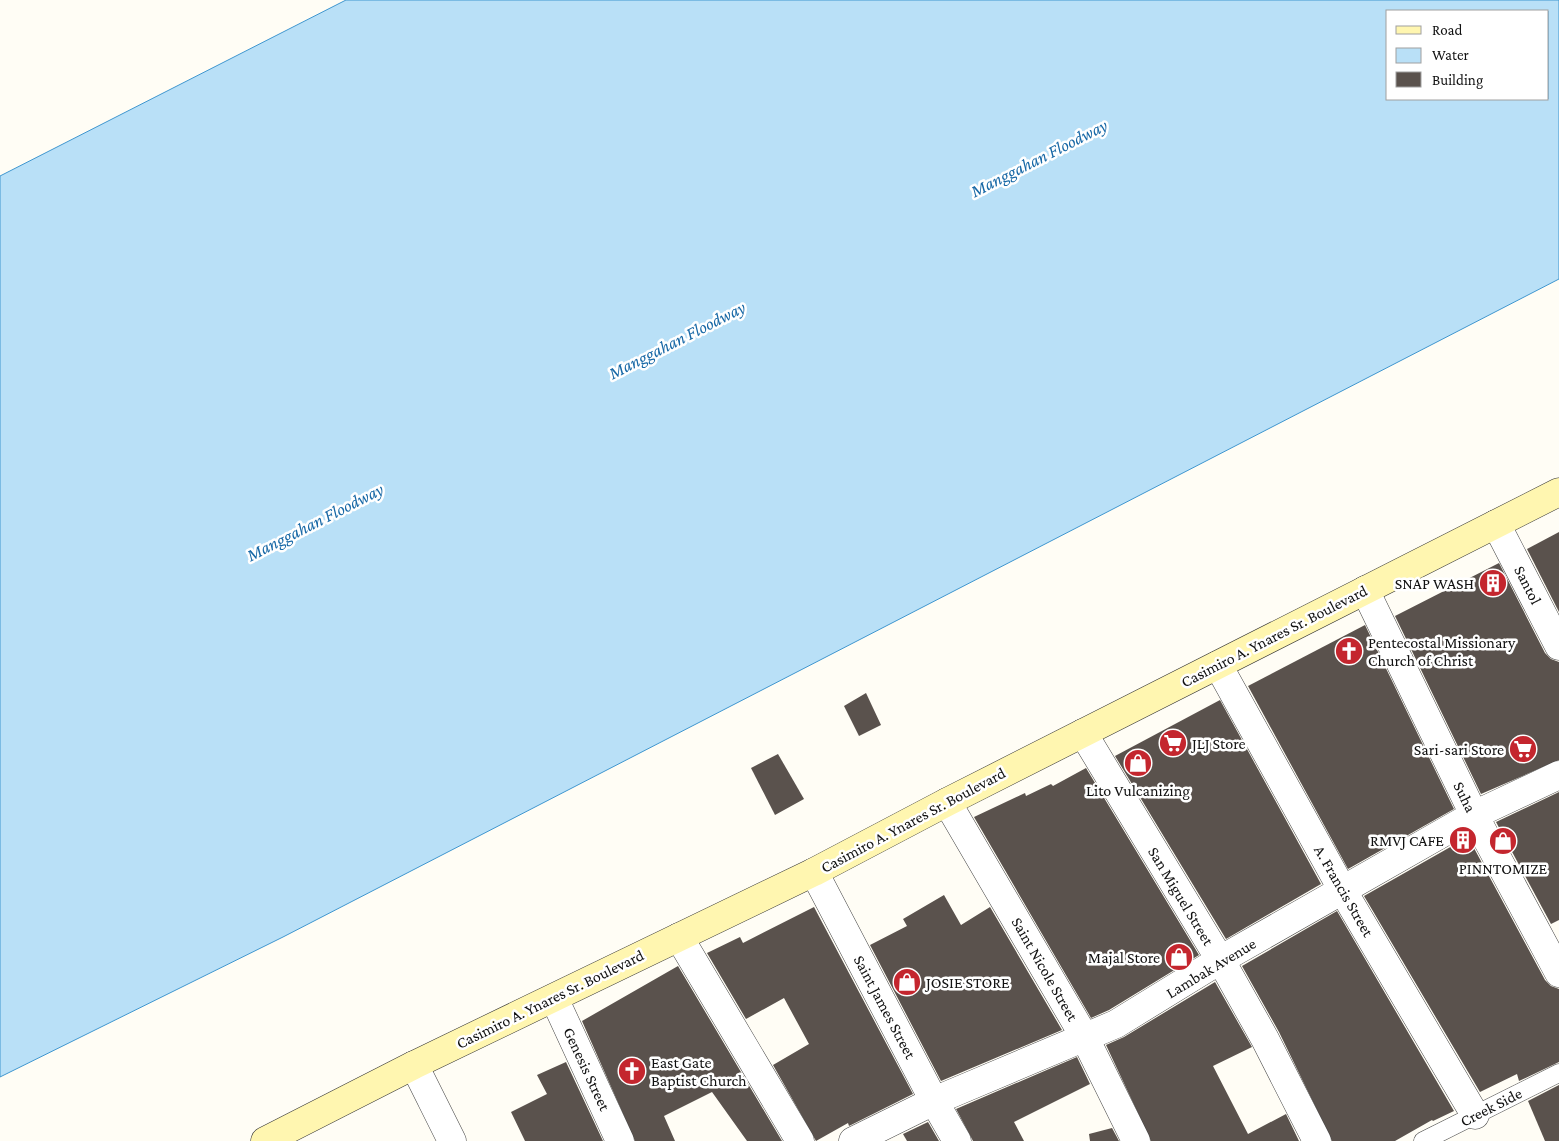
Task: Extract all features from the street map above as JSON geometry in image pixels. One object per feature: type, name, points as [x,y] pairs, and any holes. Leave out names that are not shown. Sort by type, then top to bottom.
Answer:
[{"type":"main road","name":"Casimiro A. Ynares Sr. Boulevard","points":[[265,1141],[295,1134],[414,1065],[814,872],[946,802],[1559,492]]},
{"type":"street","name":"Santol","points":[[1496,524],[1559,646]]},
{"type":"street","name":"Suha","points":[[1365,590],[1474,816],[1559,973]]},
{"type":"street","name":"A. Francis Street","points":[[1218,664],[1344,891],[1475,1115]]},
{"type":"street","name":"San Miguel Street","points":[[1083,733],[1220,960],[1265,1039],[1317,1141]]},
{"type":"street","name":"Lambak Avenue","points":[[852,1141],[934,1101],[1116,1024],[1220,960],[1474,816],[1559,775]]},
{"type":"street","name":"Saint Nicole Street","points":[[946,802],[1085,1038],[1136,1141]]},
{"type":"street","name":"Saint James Street","points":[[814,872],[934,1101],[957,1141]]},
{"type":"street","points":[[679,937],[800,1141]]},
{"type":"street","name":"Genesis Street","points":[[554,998],[620,1141]]},
{"type":"street","points":[[414,1065],[452,1141]]},
{"type":"lane","name":"Creek Side","points":[[1423,1141],[1559,1073]]},
{"type":"water","name":"Manggahan Floodway","points":[[346,0],[1559,0],[1559,279],[283,937],[0,1077],[0,176]]},
{"type":"building","points":[[1559,532],[1559,612],[1527,549]]},
{"type":"building","points":[[1499,563],[1545,653],[1551,659],[1559,662],[1559,760],[1481,794],[1395,616]]},
{"type":"building","points":[[1365,625],[1454,809],[1348,869],[1248,686]]},
{"type":"building","points":[[866,693],[881,725],[859,736],[844,706]]},
{"type":"building","points":[[1220,700],[1321,884],[1226,939],[1115,756]]},
{"type":"building","points":[[778,754],[804,799],[775,815],[751,768]]},
{"type":"building","points":[[1086,768],[1199,955],[1109,1010],[1091,1018],[974,817],[1025,793],[1026,796],[1051,784],[1053,786]]},
{"type":"building","points":[[1559,792],[1559,920],[1551,924],[1496,822]]},
{"type":"building","points":[[1468,837],[1545,980],[1551,986],[1559,989],[1559,1062],[1519,1081],[1517,1074],[1480,1092],[1364,896]]},
{"type":"building","points":[[944,895],[961,925],[990,907],[1062,1030],[941,1081],[870,945],[907,926],[903,919]]},
{"type":"building","points":[[814,907],[913,1094],[849,1126],[848,1123],[816,1141],[773,1065],[809,1044],[784,998],[746,1019],[707,953],[740,937],[743,943]]},
{"type":"building","points":[[1337,911],[1454,1111],[1432,1120],[1395,1141],[1332,1141],[1279,1032],[1242,966]]},
{"type":"building","points":[[678,966],[782,1141],[747,1141],[712,1092],[664,1116],[675,1141],[635,1141],[582,1021]]},
{"type":"building","points":[[1215,982],[1252,1047],[1213,1066],[1248,1134],[1286,1114],[1299,1141],[1151,1141],[1106,1045],[1124,1037]]},
{"type":"building","points":[[1077,1057],[1090,1084],[1014,1122],[1024,1141],[973,1141],[956,1109]]},
{"type":"building","points":[[566,1062],[603,1141],[525,1141],[511,1112],[547,1094],[537,1075]]},
{"type":"building","points":[[1559,1085],[1559,1141],[1545,1141],[1528,1101]]},
{"type":"building","points":[[928,1122],[939,1141],[907,1141],[903,1134]]},
{"type":"building","points":[[1112,1128],[1119,1141],[1090,1141],[1089,1134]]},
{"type":"place","name":"SNAP WASH","points":[[1493,583]]},
{"type":"place","name":"Pentecostal Missionary Church of Christ","points":[[1349,651]]},
{"type":"place","name":"JLJ Store","points":[[1173,743]]},
{"type":"place","name":"Sari-sari Store","points":[[1523,749]]},
{"type":"place","name":"Lito Vulcanizing","points":[[1138,763]]},
{"type":"place","name":"RMVJ CAFE","points":[[1463,840]]},
{"type":"place","name":"PINNTOMIZE","points":[[1503,841]]},
{"type":"place","name":"Majal Store","points":[[1179,957]]},
{"type":"place","name":"JOSIE STORE","points":[[907,982]]},
{"type":"place","name":"East Gate Baptist Church","points":[[632,1071]]}]
